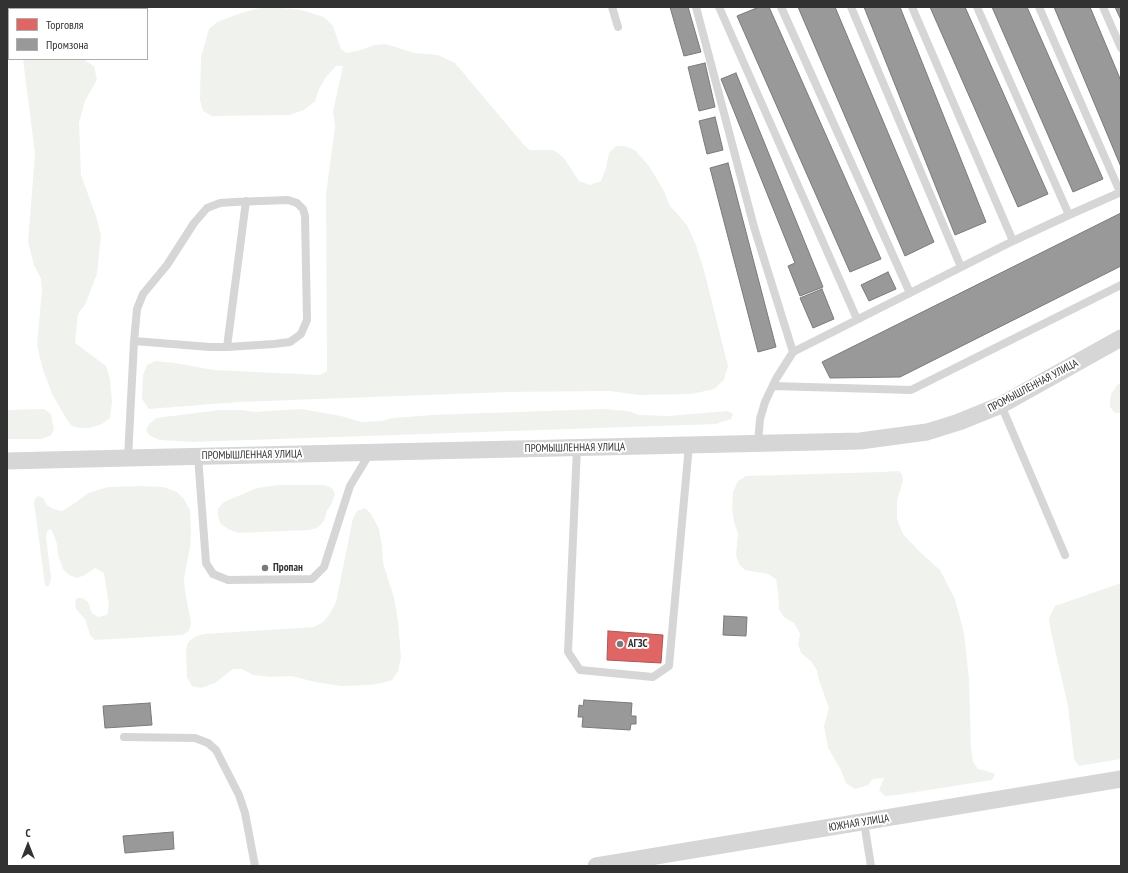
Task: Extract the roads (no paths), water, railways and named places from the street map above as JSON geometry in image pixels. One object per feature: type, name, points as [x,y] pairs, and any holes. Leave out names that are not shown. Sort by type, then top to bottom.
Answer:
[{"type":"street","name":"ПРОМЫШЛЕННАЯ УЛИЦА","points":[[7,461],[860,441],[921,433],[959,422],[1001,405],[1121,338]]},
{"type":"street","name":"ЮЖНАЯ УЛИЦА","points":[[596,866],[1121,779]]},
{"type":"lane","points":[[612,7],[618,27]]},
{"type":"lane","points":[[696,7],[754,227],[793,352]]},
{"type":"lane","points":[[719,7],[857,319]]},
{"type":"lane","points":[[781,7],[910,293]]},
{"type":"lane","points":[[851,7],[961,267]]},
{"type":"lane","points":[[912,7],[1013,241]]},
{"type":"lane","points":[[977,7],[1069,215]]},
{"type":"lane","points":[[758,444],[760,419],[765,402],[793,352],[1013,241],[1121,192],[1039,7]]},
{"type":"lane","points":[[1103,7],[1121,48]]},
{"type":"lane","points":[[128,458],[134,341],[137,309],[143,294],[168,264],[194,223],[207,208],[220,203],[288,200],[297,203],[303,209],[305,216],[307,320],[301,334],[290,342],[227,347],[134,341]]},
{"type":"lane","points":[[227,347],[246,201]]},
{"type":"lane","points":[[773,386],[912,390],[1121,285]]},
{"type":"lane","points":[[1001,405],[1065,555]]},
{"type":"lane","points":[[576,448],[568,652],[580,670],[653,677],[669,666],[689,445]]},
{"type":"lane","points":[[198,456],[206,563],[213,574],[228,580],[312,579],[324,567],[350,486],[370,452]]},
{"type":"lane","points":[[124,737],[195,738],[208,743],[216,750],[239,795],[245,813],[254,866]]},
{"type":"lane","points":[[864,822],[871,866]]},
{"type":"place","name":"Пропан","points":[[265,568]]},
{"type":"place","name":"АГЗС","points":[[620,644]]}]
